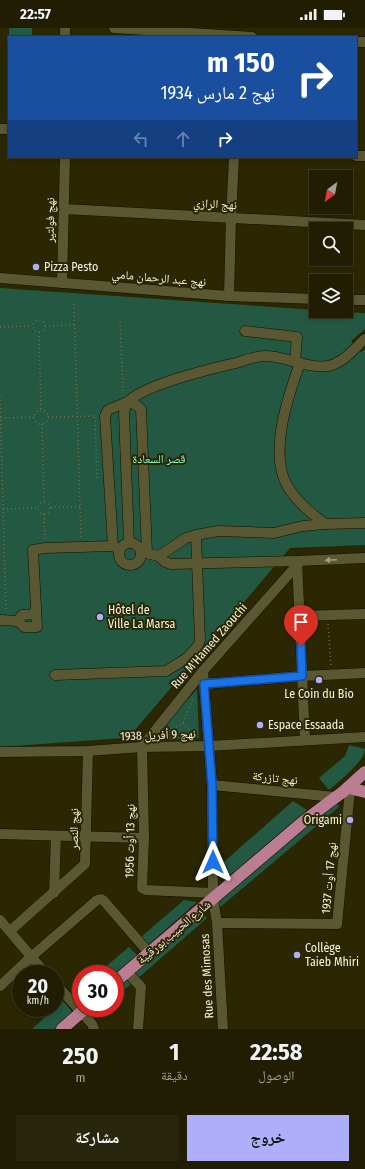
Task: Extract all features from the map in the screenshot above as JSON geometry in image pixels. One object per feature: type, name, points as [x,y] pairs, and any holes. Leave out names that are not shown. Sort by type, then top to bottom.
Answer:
[{"type":"main road","points":[[346,791],[365,772]]},
{"type":"main road","points":[[346,791],[365,783]]},
{"type":"main road","points":[[346,791],[365,792]]},
{"type":"main road","name":"شارع الحبيب بورقيبة","points":[[124,974],[213,896],[346,791]]},
{"type":"main road","points":[[62,1029],[76,1017]]},
{"type":"street","points":[[114,28],[229,36]]},
{"type":"street","name":"نهج فولتير","points":[[62,283],[65,158]]},
{"type":"street","points":[[229,296],[234,158]]},
{"type":"street","name":"نهج الرازي","points":[[64,209],[365,225]]},
{"type":"street","name":"نهج عبد الرحمان مامي","points":[[0,278],[229,296],[309,299]]},
{"type":"street","points":[[245,332],[297,337],[297,362],[284,414],[280,456],[282,472],[288,487],[297,499],[307,510],[325,524]]},
{"type":"street","points":[[127,402],[136,405],[141,409],[144,552],[137,562],[131,564],[125,564],[120,558],[116,548],[105,416],[108,410],[127,402],[146,390],[201,371],[263,356],[275,357],[317,366],[335,364],[365,340]]},
{"type":"street","points":[[127,402],[124,413],[129,543]]},
{"type":"street","points":[[159,556],[186,538],[218,531],[274,533],[303,526],[365,523]]},
{"type":"street","points":[[55,675],[166,671],[187,658],[198,646],[200,640],[196,535]]},
{"type":"street","points":[[3,620],[18,620],[22,615],[36,614],[33,550],[45,548],[81,547],[116,548],[129,543],[137,545],[144,552],[159,556],[165,562],[171,564],[286,560],[297,562],[365,558]]},
{"type":"street","points":[[297,562],[305,740]]},
{"type":"street","name":"Rue M'Hamed Zaouchi","points":[[142,747],[203,670],[297,562]]},
{"type":"street","points":[[300,616],[365,614]]},
{"type":"street","name":"Rue des Mimosas","points":[[203,670],[206,746],[212,785],[213,896],[217,924],[223,1029]]},
{"type":"street","points":[[204,684],[365,672]]},
{"type":"street","name":"نهج 9 أفريل 1938","points":[[0,752],[88,751],[142,747],[206,746],[365,737]]},
{"type":"street","name":"نهج 13 أوت 1956","points":[[142,747],[144,838],[142,888],[213,896]]},
{"type":"street","name":"نهج النصر","points":[[10,931],[85,864],[87,837],[88,751]]},
{"type":"street","name":"نهج تازركة","points":[[212,785],[346,791]]},
{"type":"street","name":"نهج 17 أوت 1937","points":[[217,924],[337,924],[346,791]]},
{"type":"street","points":[[0,834],[144,838]]},
{"type":"street","name":"نهج النصر","points":[[54,892],[56,836]]},
{"type":"street","points":[[0,986],[97,900],[101,899],[149,953]]},
{"type":"street","points":[[0,920],[38,965]]},
{"type":"street","points":[[127,972],[141,987],[138,1029]]},
{"type":"street","points":[[64,991],[72,999]]},
{"type":"street","points":[[88,1017],[94,1029]]},
{"type":"path","points":[[74,304],[81,547]]},
{"type":"path","points":[[32,326],[34,322],[39,320],[43,322],[45,326]]},
{"type":"path","points":[[120,322],[123,397],[127,402]]},
{"type":"path","points":[[45,326],[75,325]]},
{"type":"path","points":[[0,327],[32,326]]},
{"type":"path","points":[[32,326],[34,330],[39,332]]},
{"type":"path","points":[[39,332],[43,330],[45,326]]},
{"type":"path","points":[[39,332],[41,410]]},
{"type":"path","points":[[0,396],[3,509],[3,620]]},
{"type":"path","points":[[41,410],[46,412],[48,417]]},
{"type":"path","points":[[34,417],[36,412],[41,410]]},
{"type":"path","points":[[48,417],[95,416],[97,480]]},
{"type":"path","points":[[1,418],[34,417]]},
{"type":"path","points":[[34,417],[36,422],[42,424]]},
{"type":"path","points":[[42,424],[46,422],[48,417]]},
{"type":"path","points":[[42,424],[44,501]]},
{"type":"path","points":[[44,501],[48,503],[50,508]]},
{"type":"path","points":[[37,508],[39,503],[44,501]]},
{"type":"path","points":[[50,508],[80,507]]},
{"type":"path","points":[[3,509],[37,508]]},
{"type":"path","points":[[37,508],[39,512],[44,514]]},
{"type":"path","points":[[44,514],[48,512],[50,508]]},
{"type":"path","points":[[44,514],[45,548]]},
{"type":"path","points":[[328,615],[331,674]]},
{"type":"path","points":[[194,695],[184,723],[206,746]]},
{"type":"green space","points":[[9,28],[32,28],[32,36],[9,36]]},
{"type":"green space","name":"قصر السعادة","points":[[0,288],[309,310],[309,318],[353,318],[353,313],[365,313],[365,329],[351,341],[361,352],[365,349],[365,545],[290,548],[135,730],[124,738],[0,747]]},
{"type":"green space","points":[[197,689],[199,738],[150,741]]},
{"type":"green space","points":[[349,745],[365,749],[364,754],[356,765],[329,790],[319,778],[345,756]]},
{"type":"green space","points":[[336,799],[339,807],[218,909],[216,900]]},
{"type":"green space","points":[[293,801],[307,810],[227,878],[217,868]]},
{"type":"green space","points":[[184,900],[197,902],[148,945],[141,937]]},
{"type":"green space","points":[[202,912],[207,918],[137,979],[132,974]]},
{"type":"green space","points":[[129,947],[137,955],[124,966],[108,965]]},
{"type":"green space","points":[[126,979],[131,984],[124,990],[124,981]]},
{"type":"green space","points":[[64,1002],[72,1012],[72,1014],[55,1029],[32,1029],[45,1017],[64,1017]]},
{"type":"place","name":"Pizza Pesto","points":[[36,267]]},
{"type":"place","name":"Hôtel de Ville La Marsa","points":[[100,617]]},
{"type":"place","name":"Le Coin du Bio","points":[[319,680]]},
{"type":"place","name":"Espace Essaada","points":[[260,725]]},
{"type":"place","name":"Origami","points":[[350,820]]},
{"type":"place","name":"Collège Taieb Mhiri","points":[[297,955]]},
{"type":"route","points":[[213,862],[212,785],[204,684],[302,676],[301,646]]}]
